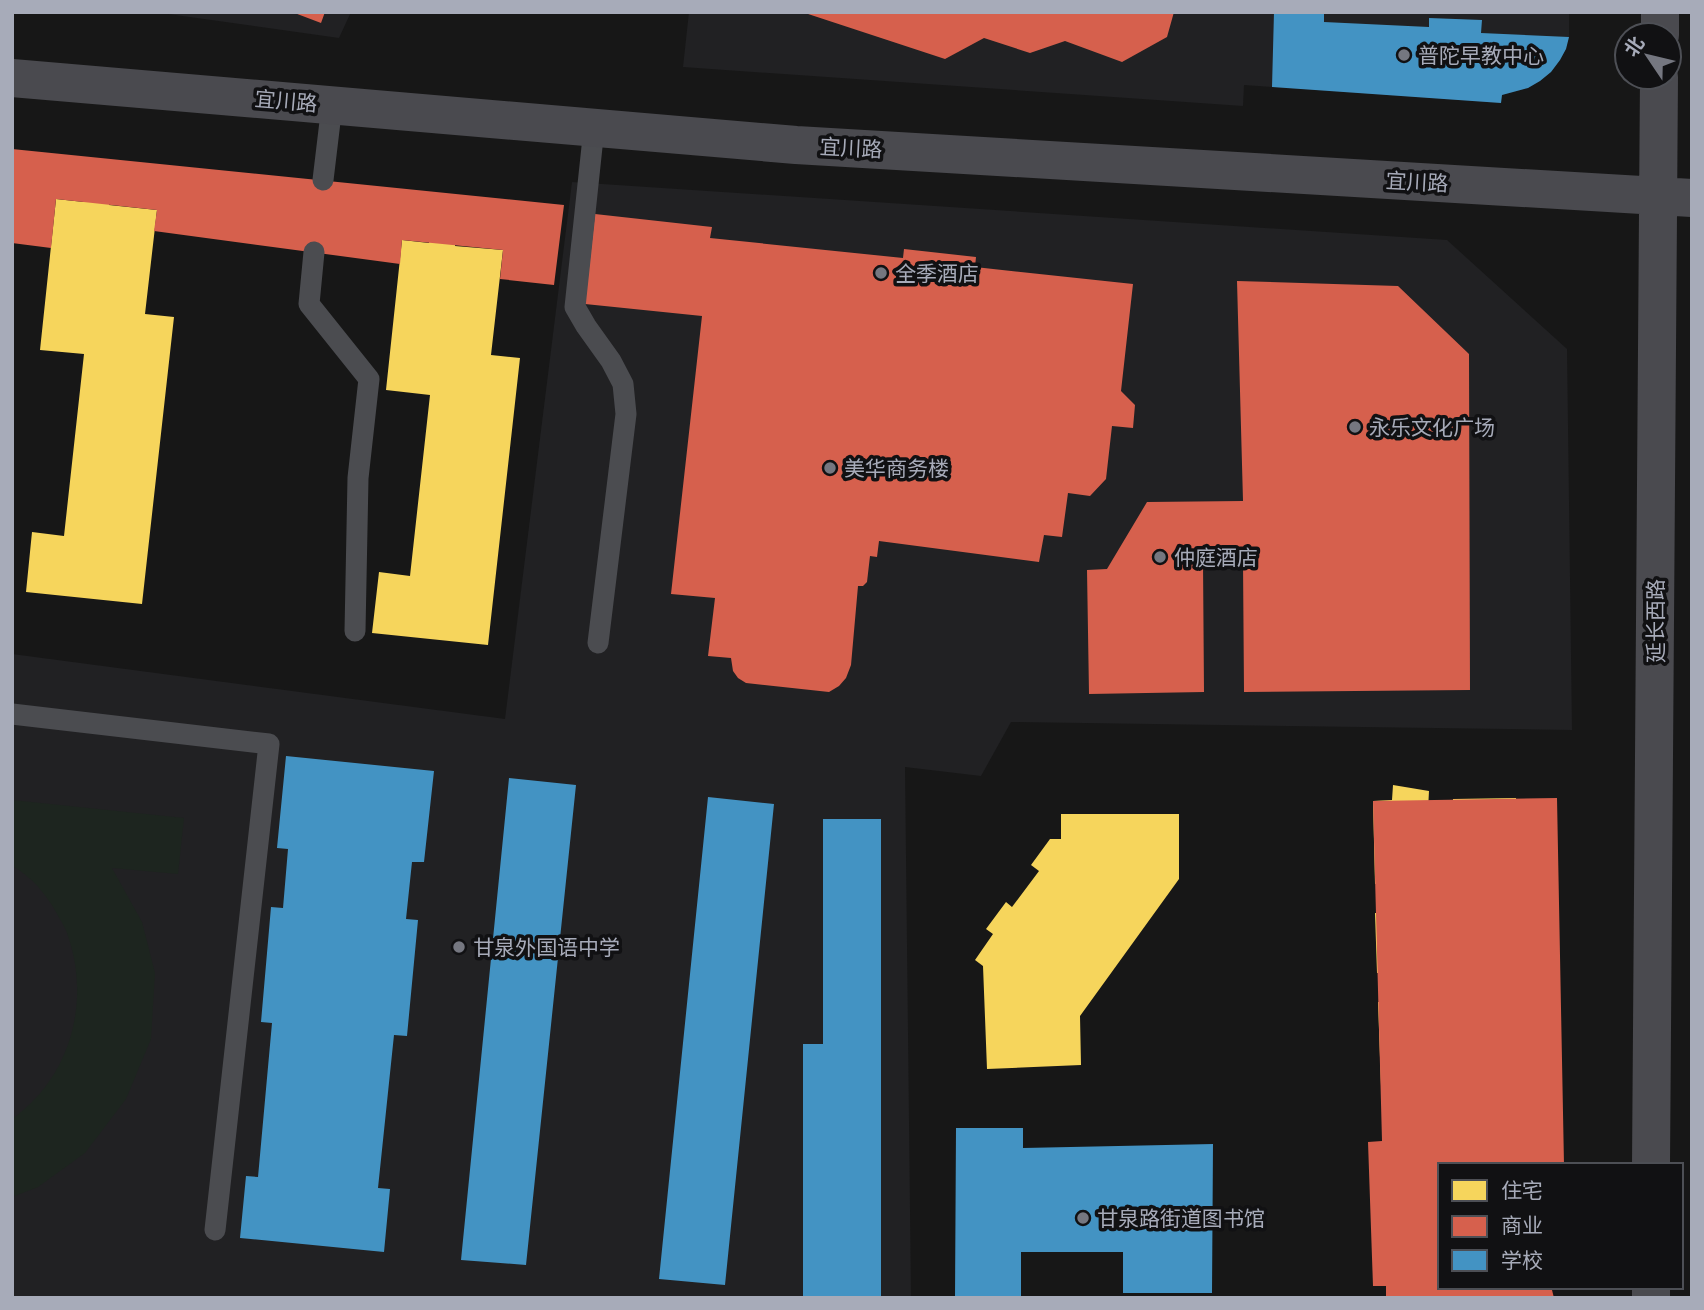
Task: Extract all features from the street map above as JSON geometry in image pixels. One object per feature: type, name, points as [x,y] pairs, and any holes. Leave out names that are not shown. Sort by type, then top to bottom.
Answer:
[{"type":"street","name":"宜川路","points":[[12,78],[796,145],[1675,197]]},
{"type":"street","name":"延长西路","points":[[1651,1163],[1675,197],[1661,91]]},
{"type":"lane","points":[[323,180],[332,105]]},
{"type":"lane","points":[[594,128],[575,307],[622,384],[626,414],[598,643]]},
{"type":"lane","points":[[314,252],[309,304],[369,379],[358,478],[355,631]]},
{"type":"lane","points":[[12,714],[269,744],[215,1230]]},
{"type":"shaded area","points":[[154,12],[351,12],[339,38]]},
{"type":"shaded area","points":[[689,12],[1569,12],[1569,37],[1566,49],[1551,72],[1528,88],[1502,95],[1501,103],[1244,85],[1243,106],[683,67]]},
{"type":"shaded area","points":[[572,182],[1447,240],[1567,349],[1572,730],[1011,722],[981,776],[905,767],[911,1298],[12,1298],[12,654],[505,719]]},
{"type":"shaded area","points":[[12,800],[184,818],[178,874],[112,868],[142,922],[155,973],[151,1039],[126,1099],[85,1153],[38,1187],[12,1197],[12,1119],[32,1102],[61,1061],[76,1013],[77,987],[75,961],[64,927],[43,892],[32,880],[12,866]]},
{"type":"building: 住宅","points":[[86,183],[111,186],[109,205],[157,210],[145,314],[174,317],[142,604],[26,592],[32,532],[64,536],[84,354],[40,350],[56,199],[84,202]]},
{"type":"building: 住宅","points":[[431,223],[457,226],[455,246],[503,250],[491,355],[520,358],[488,645],[372,633],[379,572],[410,576],[430,395],[386,390],[402,240],[429,243]]},
{"type":"building: 住宅","points":[[1393,785],[1429,791],[1428,810],[1421,810],[1421,826],[1453,824],[1453,799],[1516,798],[1518,831],[1526,831],[1526,855],[1469,855],[1469,882],[1519,881],[1527,926],[1471,928],[1471,953],[1527,952],[1525,980],[1521,996],[1472,998],[1474,1024],[1531,1022],[1532,1046],[1523,1045],[1524,1078],[1460,1081],[1460,1056],[1427,1056],[1427,1072],[1435,1073],[1437,1092],[1402,1099],[1399,1084],[1381,1085],[1378,1002],[1419,1002],[1418,971],[1377,973],[1375,913],[1416,912],[1416,881],[1375,884],[1373,801],[1392,800]]},
{"type":"building: 住宅","points":[[1061,814],[1179,814],[1179,879],[1080,1016],[1081,1065],[987,1069],[983,966],[975,960],[993,934],[986,929],[1006,902],[1012,907],[1039,871],[1031,865],[1050,839],[1061,839]]},
{"type":"building: 商业","points":[[292,12],[325,12],[321,23]]},
{"type":"building: 商业","points":[[802,12],[1174,12],[1167,37],[1122,62],[1065,41],[1030,53],[984,38],[945,59]]},
{"type":"building: 商业","points":[[12,149],[564,205],[554,285],[500,279],[503,250],[402,240],[400,264],[154,231],[157,210],[56,199],[51,248],[12,243]]},
{"type":"building: 商业","points":[[595,214],[712,227],[710,238],[903,258],[904,249],[976,257],[975,267],[1133,284],[1121,391],[1135,405],[1133,428],[1112,426],[1106,479],[1090,496],[1068,493],[1062,537],[1044,535],[1039,562],[879,541],[877,557],[870,556],[867,582],[858,586],[851,665],[846,678],[839,686],[829,692],[746,683],[733,671],[731,658],[708,656],[715,598],[671,594],[702,316],[585,304]]},
{"type":"building: 商业","name":"永乐文化广场","points":[[1237,281],[1398,286],[1469,354],[1470,690],[1244,692],[1243,562],[1203,562],[1204,692],[1089,694],[1087,570],[1107,569],[1147,502],[1243,501]]},
{"type":"building: 商业","points":[[1557,798],[1564,1163],[1438,1163],[1438,1289],[1551,1289],[1554,1298],[1386,1298],[1386,1286],[1373,1286],[1368,1142],[1382,1141],[1373,801]]},
{"type":"building: 学校","name":"普陀早教中心","points":[[1274,12],[1324,12],[1324,22],[1429,27],[1429,18],[1482,20],[1481,33],[1569,37],[1566,49],[1551,72],[1528,88],[1502,95],[1501,103],[1272,87]]},
{"type":"building: 学校","points":[[286,756],[434,771],[424,862],[412,862],[406,919],[418,920],[407,1036],[394,1035],[378,1188],[390,1189],[384,1252],[240,1238],[246,1176],[258,1177],[272,1023],[261,1022],[271,907],[283,908],[288,849],[277,848]]},
{"type":"building: 学校","points":[[509,778],[576,785],[526,1265],[461,1260]]},
{"type":"building: 学校","points":[[708,797],[774,804],[725,1285],[659,1279]]},
{"type":"building: 学校","points":[[823,819],[881,819],[881,1298],[803,1298],[803,1044],[823,1044]]},
{"type":"building: 学校","points":[[956,1128],[1023,1128],[1023,1148],[1213,1144],[1212,1293],[1123,1293],[1123,1252],[1021,1252],[1021,1298],[955,1298]]},
{"type":"place","name":"普陀早教中心","points":[[1404,55]]},
{"type":"place","name":"全季酒店","points":[[881,273]]},
{"type":"place","name":"永乐文化广场","points":[[1355,427]]},
{"type":"place","name":"美华商务楼","points":[[830,468]]},
{"type":"place","name":"仲庭酒店","points":[[1160,557]]},
{"type":"place","name":"甘泉外国语中学","points":[[459,947]]},
{"type":"place","name":"甘泉路街道图书馆","points":[[1083,1218]]}]
